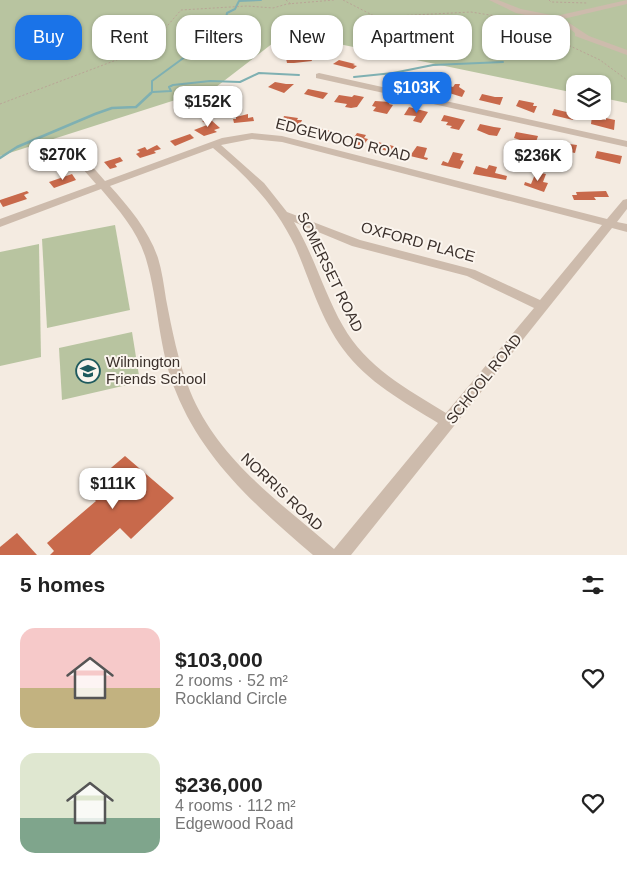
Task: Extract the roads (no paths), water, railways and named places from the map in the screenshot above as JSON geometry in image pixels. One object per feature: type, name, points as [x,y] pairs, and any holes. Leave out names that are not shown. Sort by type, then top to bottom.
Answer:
[{"type":"street","points":[[492,0],[540,15]]},
{"type":"street","points":[[570,16],[603,6],[627,2]]},
{"type":"street","points":[[520,10],[525,15]]},
{"type":"street","points":[[570,21],[575,15]]},
{"type":"street","points":[[570,25],[586,37]]},
{"type":"street","points":[[570,35],[586,37],[627,53]]},
{"type":"street","points":[[319,76],[627,144]]},
{"type":"street","name":"EDGEWOOD ROAD","points":[[0,223],[214,144],[252,136],[282,138],[627,228]]},
{"type":"street","name":"SOMERSET ROAD","points":[[214,144],[246,172],[283,214],[332,318],[347,345],[384,380],[449,422]]},
{"type":"street","name":"NORRIS ROAD","points":[[79,158],[130,216],[145,241],[153,265],[178,379],[190,407],[208,438],[222,458],[252,490],[327,555]]},
{"type":"street","name":"SCHOOL ROAD","points":[[340,555],[627,202]]},
{"type":"street","name":"OXFORD PLACE","points":[[283,214],[356,243],[471,273],[542,306]]},
{"type":"waterway","points":[[151,93],[152,81],[208,40],[211,32],[225,23],[227,13],[235,9],[239,1],[261,0]]},
{"type":"waterway","points":[[354,77],[393,73],[433,65],[503,62]]},
{"type":"waterway","points":[[153,92],[171,91],[169,87],[173,85],[210,81],[240,82],[259,73],[299,75]]},
{"type":"waterway","points":[[0,158],[17,147],[95,114],[112,108],[136,107],[151,93]]},
{"type":"place","name":"Wilmington Friends School","points":[[88,371]]}]
